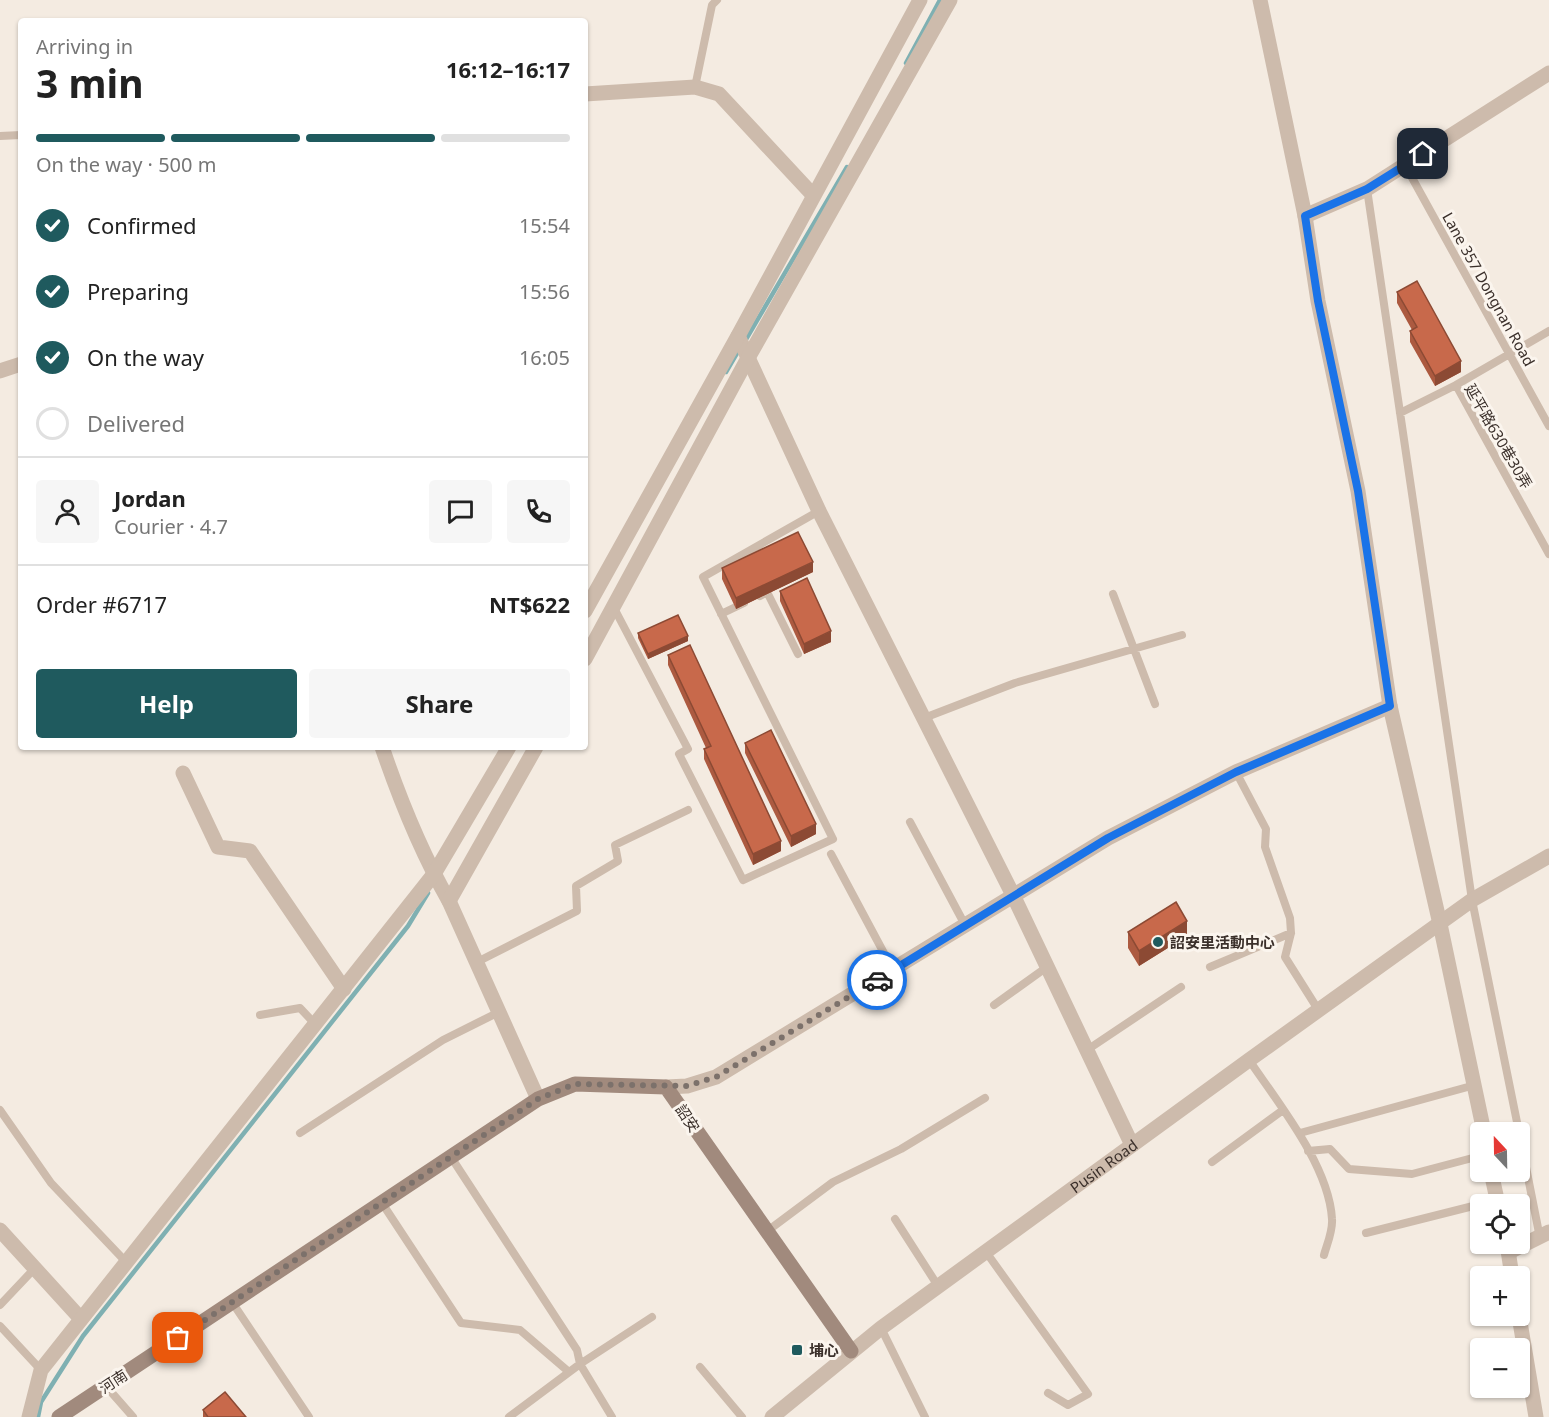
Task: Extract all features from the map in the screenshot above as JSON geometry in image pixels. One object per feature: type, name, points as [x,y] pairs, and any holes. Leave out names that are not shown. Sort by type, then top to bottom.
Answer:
[{"type":"street","points":[[588,606],[738,336],[812,194],[920,0]]},
{"type":"street","points":[[588,654],[748,358],[950,0]]},
{"type":"street","points":[[1260,0],[1305,216],[1318,301],[1358,491],[1390,706],[1476,1085],[1482,1122]]},
{"type":"street","points":[[1305,216],[1367,189],[1549,74]]},
{"type":"street","points":[[588,94],[695,87],[719,94],[812,194]]},
{"type":"street","points":[[738,336],[819,511],[1012,895],[1132,1145]]},
{"type":"street","points":[[0,371],[18,365]]},
{"type":"street","name":"詔安","points":[[666,1087],[687,1086],[716,1077],[1108,838],[1236,772],[1390,706]]},
{"type":"street","points":[[383,750],[400,798],[538,1099]]},
{"type":"street","points":[[29,1417],[41,1370],[434,874],[507,750]]},
{"type":"street","points":[[449,901],[534,750]]},
{"type":"street","points":[[183,773],[218,847],[250,851],[344,989]]},
{"type":"street","name":"Pusin Road","points":[[772,1417],[850,1351],[1249,1060],[1472,900],[1549,856]]},
{"type":"street","name":"河南","points":[[58,1417],[538,1099],[575,1084],[666,1087]]},
{"type":"street","name":"詔安","points":[[666,1087],[850,1351]]},
{"type":"street","points":[[0,1230],[81,1320]]},
{"type":"street","points":[[1530,1239],[1544,1234]]},
{"type":"street","points":[[1521,1326],[1536,1417]]},
{"type":"lane","points":[[695,87],[712,5],[717,0]]},
{"type":"lane","points":[[0,136],[18,135]]},
{"type":"lane","name":"Lane 357 Dongnan Road","points":[[1405,165],[1549,426]]},
{"type":"lane","points":[[1367,189],[1472,900],[1516,1122]]},
{"type":"lane","points":[[1456,385],[1549,331]]},
{"type":"lane","name":"延平路630巷30弄","points":[[1400,413],[1456,385],[1549,554]]},
{"type":"lane","points":[[614,608],[688,749],[679,754],[743,880],[833,839],[703,577],[819,511]]},
{"type":"lane","points":[[721,614],[767,592],[798,654]]},
{"type":"lane","points":[[1113,594],[1155,704]]},
{"type":"lane","points":[[924,718],[1015,683],[1182,634]]},
{"type":"lane","points":[[1236,772],[1266,829],[1265,847],[1290,918],[1291,933],[1285,957],[1319,1011]]},
{"type":"lane","points":[[477,962],[577,911],[576,886],[618,861],[615,845],[688,810]]},
{"type":"lane","points":[[910,822],[965,925]]},
{"type":"lane","points":[[831,854],[893,971]]},
{"type":"lane","points":[[1210,967],[1291,933]]},
{"type":"lane","points":[[994,1005],[1047,967]]},
{"type":"lane","points":[[1087,1050],[1181,987]]},
{"type":"lane","points":[[260,1015],[300,1008],[316,1025]]},
{"type":"lane","points":[[300,1133],[442,1040],[499,1012]]},
{"type":"lane","points":[[1249,1060],[1300,1133],[1330,1206],[1333,1222],[1324,1256]]},
{"type":"lane","points":[[1300,1133],[1476,1085]]},
{"type":"lane","points":[[766,1232],[832,1182],[901,1149],[985,1098]]},
{"type":"lane","points":[[0,1110],[51,1183],[127,1263]]},
{"type":"lane","points":[[1212,1162],[1283,1110]]},
{"type":"lane","points":[[1308,1151],[1330,1149],[1349,1169],[1413,1174],[1470,1159]]},
{"type":"lane","points":[[451,1157],[577,1350],[580,1364],[612,1417]]},
{"type":"lane","points":[[1530,1179],[1544,1234]]},
{"type":"lane","points":[[382,1203],[461,1323],[520,1330],[569,1372]]},
{"type":"lane","points":[[1366,1233],[1470,1209]]},
{"type":"lane","points":[[895,1219],[938,1286]]},
{"type":"lane","points":[[986,1252],[1088,1394],[1068,1405],[1048,1393]]},
{"type":"lane","points":[[0,1305],[35,1268]]},
{"type":"lane","points":[[232,1302],[309,1417]]},
{"type":"lane","points":[[509,1417],[580,1364],[652,1317]]},
{"type":"lane","points":[[0,1326],[41,1370]]},
{"type":"lane","points":[[881,1328],[925,1417]]},
{"type":"lane","points":[[700,1367],[742,1417]]},
{"type":"lane","points":[[105,1385],[133,1417]]},
{"type":"building","points":[[1417,281],[1461,361],[1435,376],[1410,331],[1417,327],[1397,292]]},
{"type":"building","points":[[798,532],[813,562],[736,598],[722,568]]},
{"type":"building","points":[[807,578],[831,631],[804,644],[780,591]]},
{"type":"building","points":[[678,615],[688,636],[648,654],[638,633]]},
{"type":"building","points":[[690,645],[781,841],[753,854],[704,749],[711,746],[668,655]]},
{"type":"building","points":[[771,730],[816,824],[791,836],[745,743]]},
{"type":"building","points":[[1176,902],[1187,921],[1139,951],[1128,932]]},
{"type":"building","points":[[225,1392],[246,1417],[208,1417],[203,1410]]},
{"type":"waterway","points":[[906,63],[940,0]]},
{"type":"waterway","points":[[745,341],[847,167]]},
{"type":"waterway","points":[[726,372],[740,348]]},
{"type":"waterway","points":[[38,1417],[41,1402],[83,1336],[408,926],[428,893]]},
{"type":"way so far","points":[[178,1338],[538,1099],[575,1084],[687,1086],[716,1077],[877,980]]},
{"type":"place","name":"詔安里活動中心","points":[[1158,942]]},
{"type":"place","name":"埔心","points":[[797,1350]]},
{"type":"route","points":[[877,980],[1108,838],[1236,772],[1390,706],[1358,491],[1318,301],[1305,216],[1367,189],[1423,154]]}]
